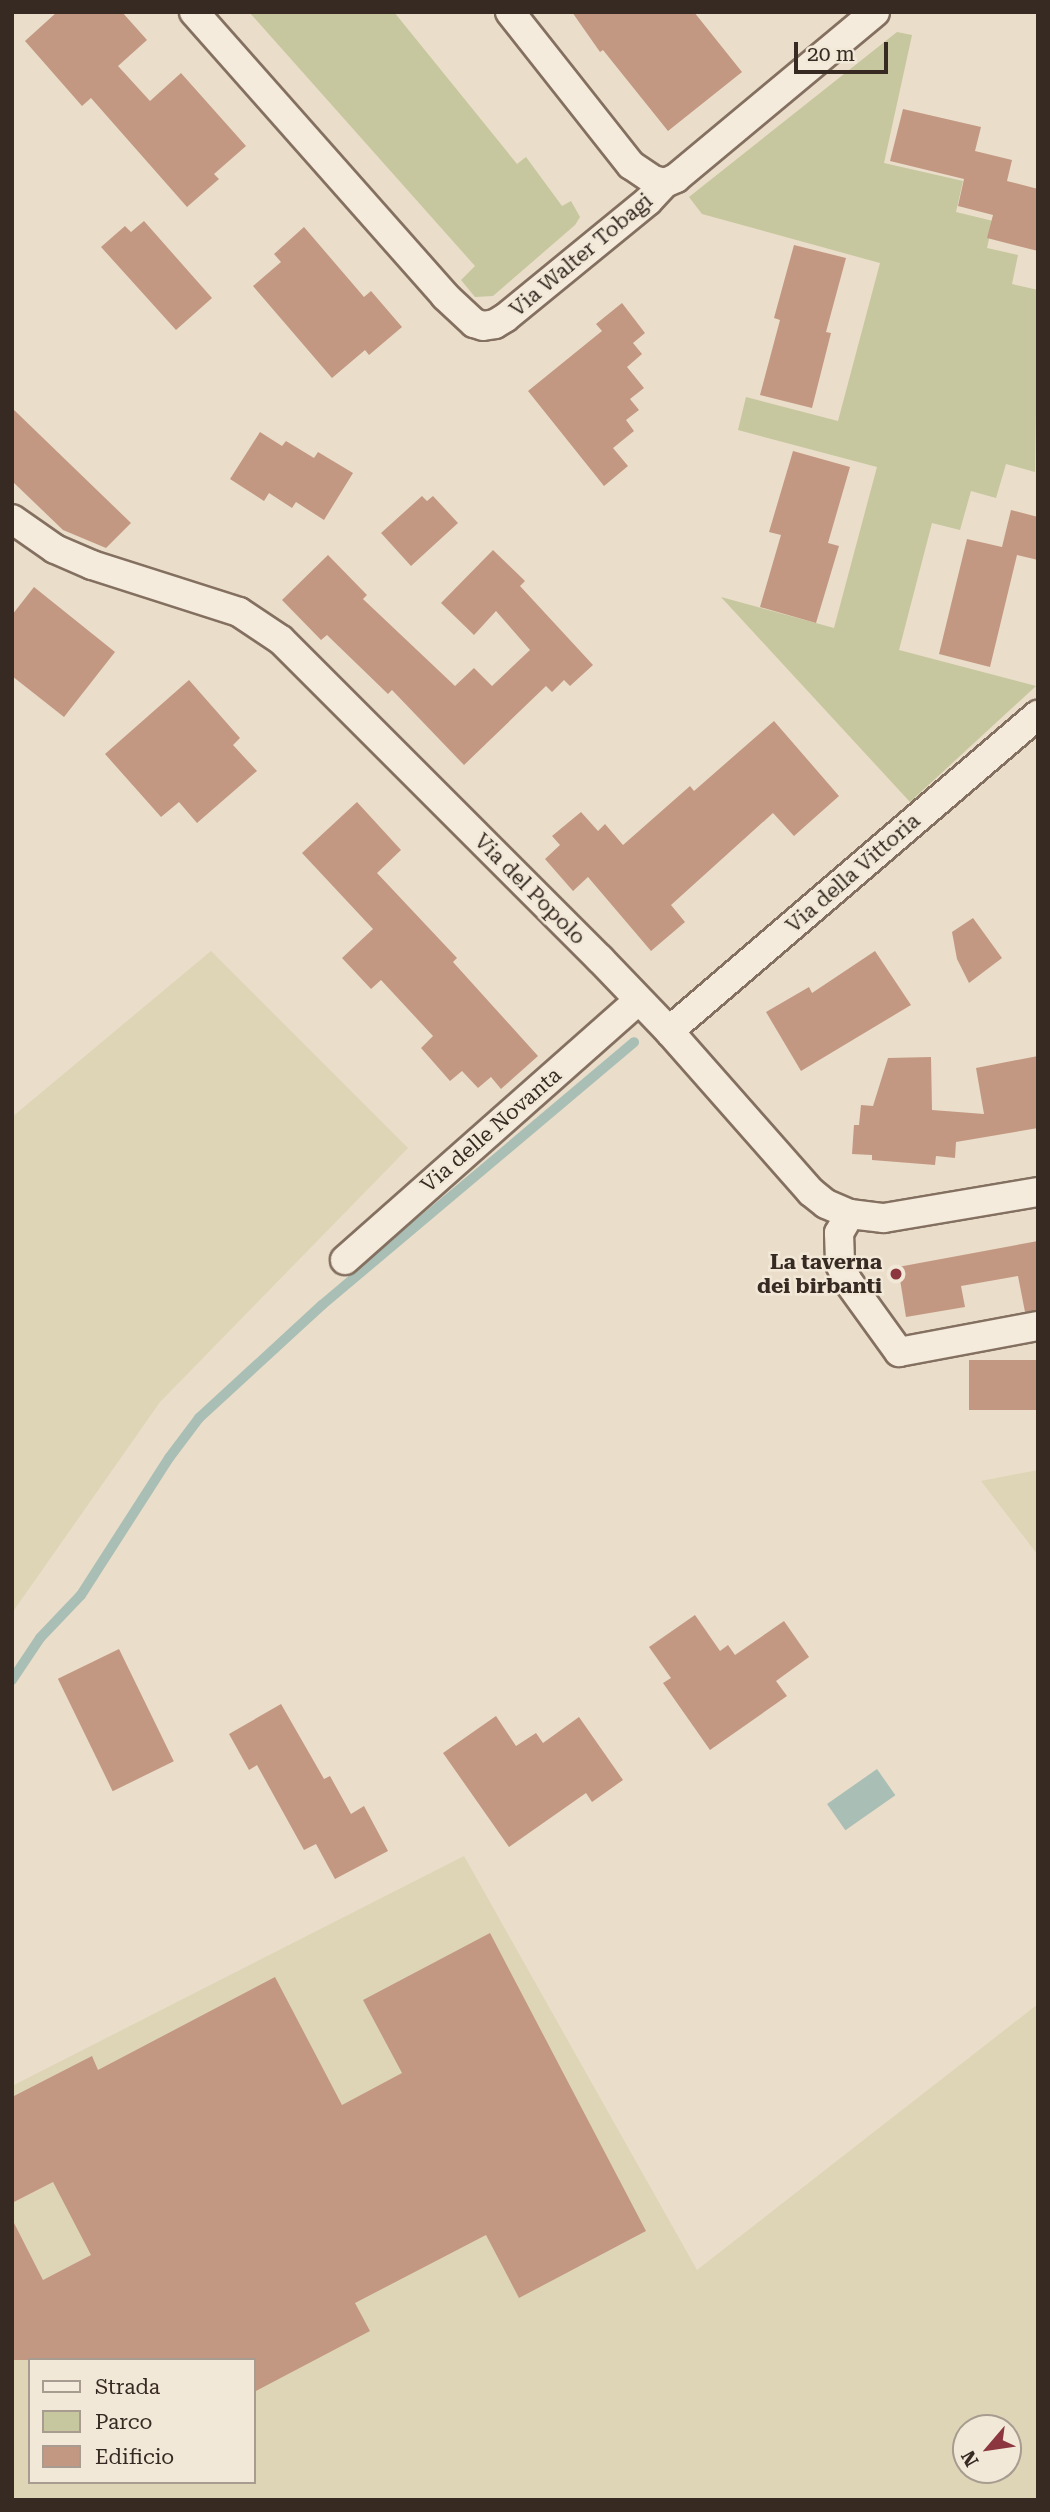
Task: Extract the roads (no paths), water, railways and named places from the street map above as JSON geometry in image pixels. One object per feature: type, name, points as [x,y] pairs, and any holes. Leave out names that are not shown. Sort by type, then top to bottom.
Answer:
[{"type":"street","name":"Via Walter Tobagi","points":[[194,12],[445,296],[474,323],[495,324],[875,12]]},
{"type":"street","points":[[510,12],[631,165],[653,180],[664,183]]},
{"type":"street","name":"Via del Popolo","points":[[12,519],[55,549],[92,565],[239,612],[281,640],[669,1031],[811,1192],[826,1204],[850,1214],[884,1218],[1038,1192]]},
{"type":"street","name":"Via della Vittoria","points":[[669,1031],[1038,715]]},
{"type":"street","name":"Via delle Novanta","points":[[345,1260],[638,1001]]},
{"type":"street","points":[[850,1214],[839,1233],[840,1264],[847,1280],[899,1352],[1038,1326]]},
{"type":"waterway","points":[[12,1680],[40,1638],[81,1595],[169,1458],[199,1418],[322,1305],[634,1042]]},
{"type":"place","name":"La taverna dei birbanti","points":[[896,1274]]}]
